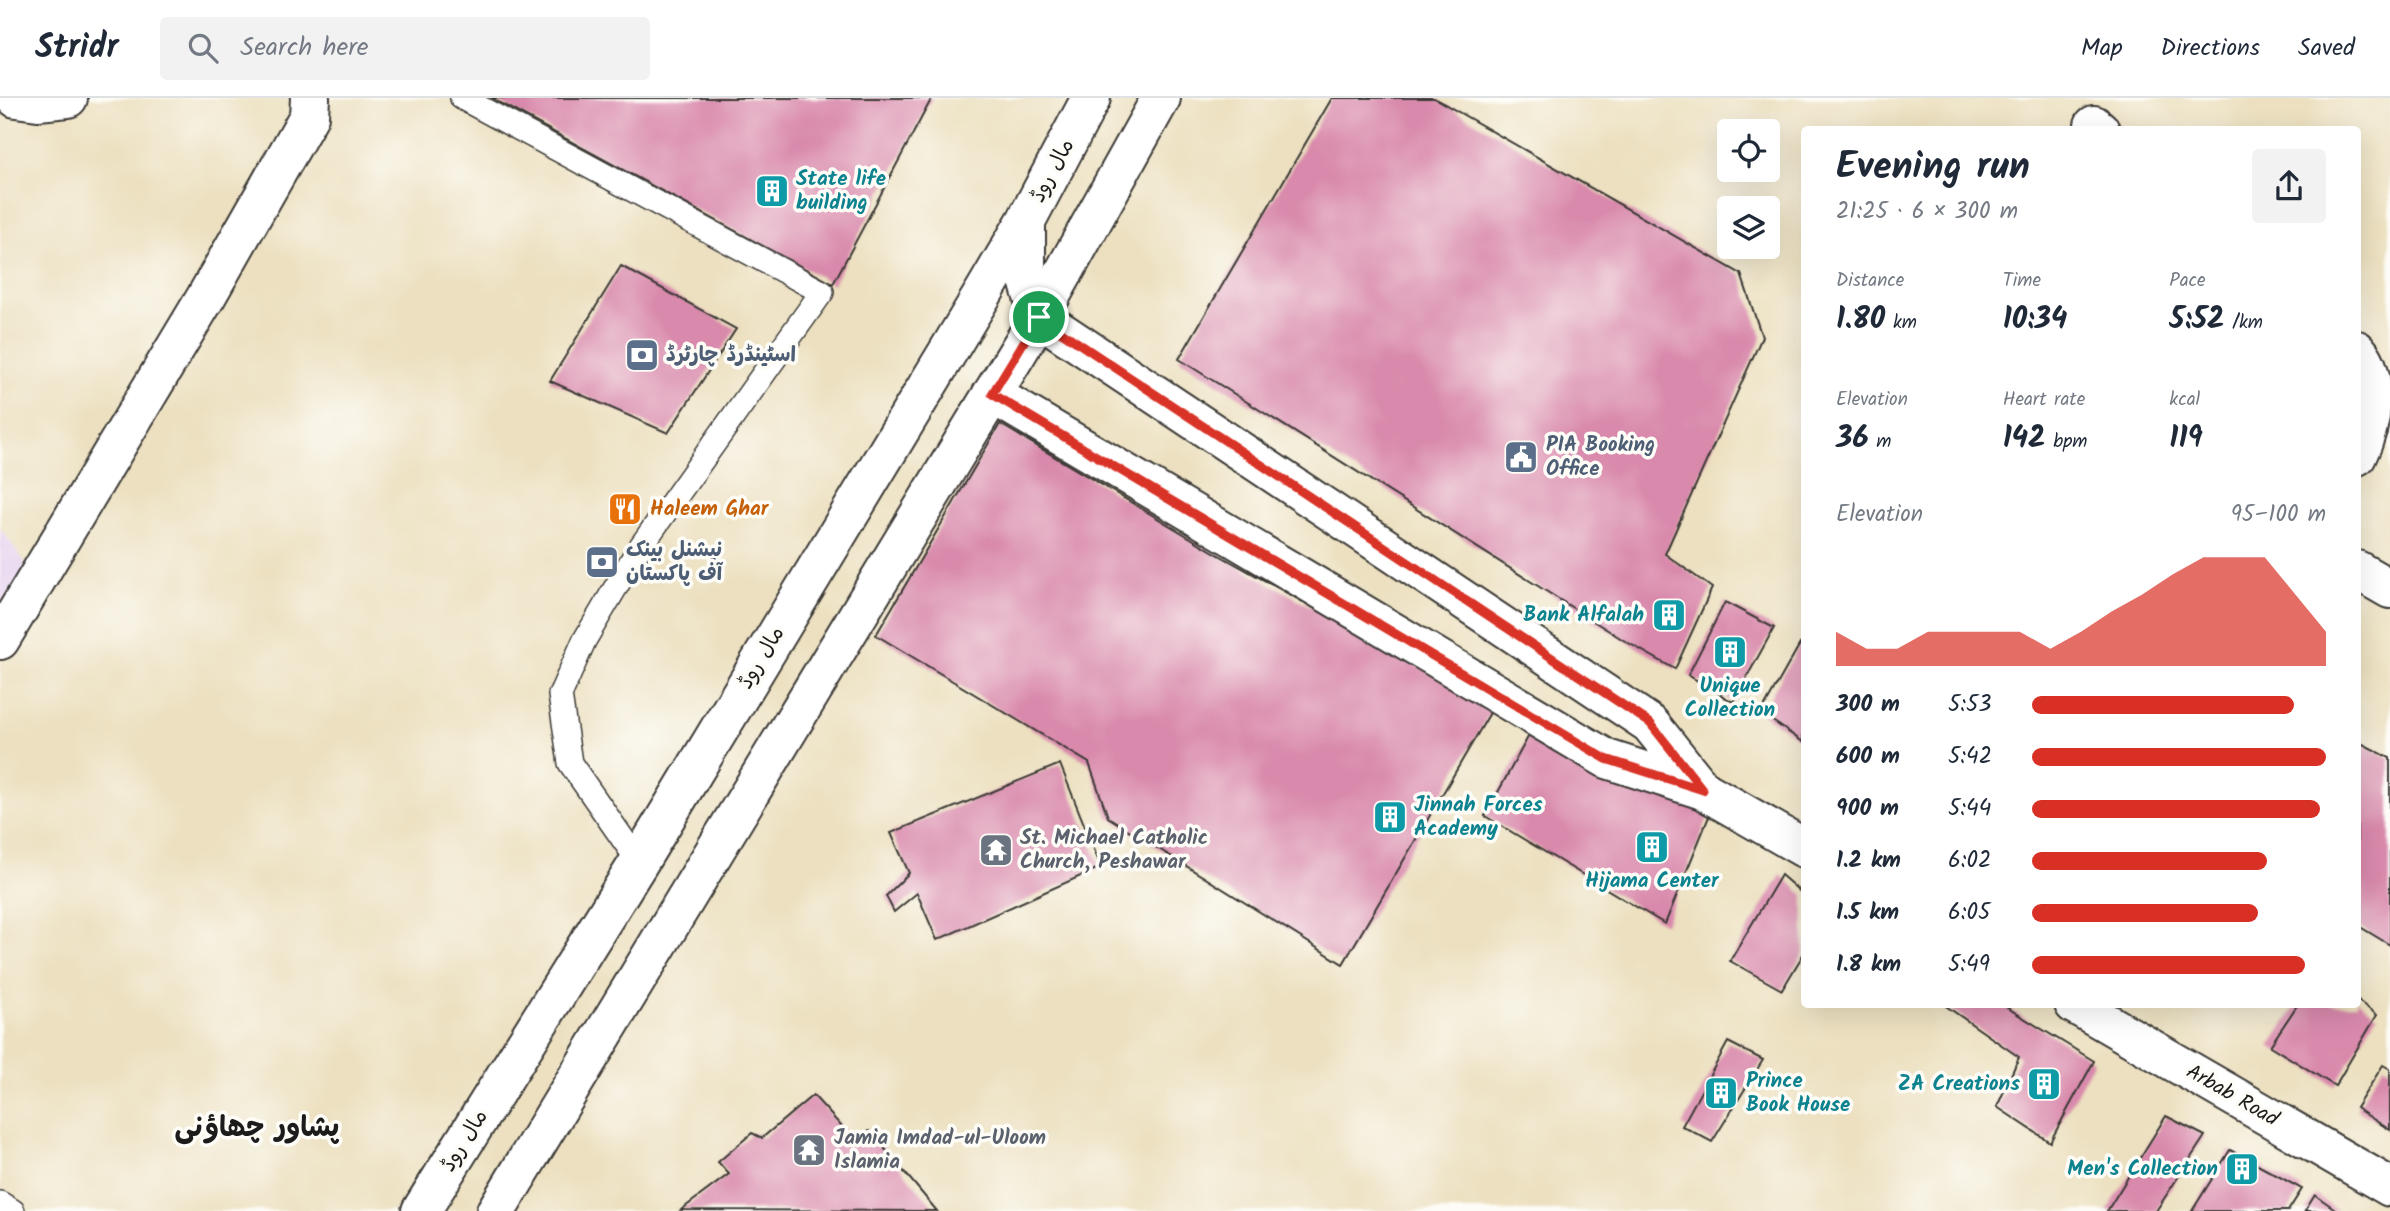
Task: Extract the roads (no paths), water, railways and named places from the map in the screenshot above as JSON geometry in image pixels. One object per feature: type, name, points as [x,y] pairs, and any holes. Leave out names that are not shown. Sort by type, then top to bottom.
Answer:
[{"type":"street","points":[[16,98],[38,101],[68,98]]},
{"type":"street","points":[[0,640],[206,297],[309,116],[310,98]]},
{"type":"street","name":"مال روڈ","points":[[421,1211],[639,862],[1026,221],[1091,98]]},
{"type":"street","points":[[496,1211],[1039,317],[1161,98]]},
{"type":"street","points":[[1026,221],[1026,273],[1039,317],[1650,723],[1703,790]]},
{"type":"street","points":[[2361,354],[2367,361],[2372,405],[2361,442]]},
{"type":"street","points":[[992,394],[1606,759],[1703,790],[1801,846]]},
{"type":"street","points":[[2361,572],[2390,589]]},
{"type":"street","name":"Arbab Road","points":[[2081,1008],[2390,1187]]},
{"type":"street","points":[[396,1211],[450,1165]]},
{"type":"lane","points":[[462,98],[822,292],[636,553],[584,641],[560,695],[570,763],[639,862]]},
{"type":"lane","points":[[0,1203],[13,1211]]},
{"type":"place","name":"State life building","points":[[772,191]]},
{"type":"place","name":"اسٹینڈرڈ چارٹرڈ","points":[[642,355]]},
{"type":"place","name":"PIA Booking Office","points":[[1521,457]]},
{"type":"place","name":"Haleem Ghar","points":[[625,509]]},
{"type":"place","name":"نیشنل بینک آف پاکستان","points":[[602,562]]},
{"type":"place","name":"Bank Alfalah","points":[[1669,615]]},
{"type":"place","name":"Unique Collection","points":[[1730,652]]},
{"type":"place","name":"Jinnah Forces Academy","points":[[1390,817]]},
{"type":"place","name":"Hijama Center","points":[[1652,847]]},
{"type":"place","name":"St. Michael Catholic Church, Peshawar","points":[[996,850]]},
{"type":"place","name":"ZA Creations","points":[[2044,1084]]},
{"type":"place","name":"Prince Book House","points":[[1721,1093]]},
{"type":"place","name":"Jamia Imdad-ul-Uloom Islamia","points":[[809,1150]]},
{"type":"place","name":"Men's Collection","points":[[2242,1169]]},
{"type":"district","name":"پشاور چھاؤنی","points":[[257,1128]]}]
